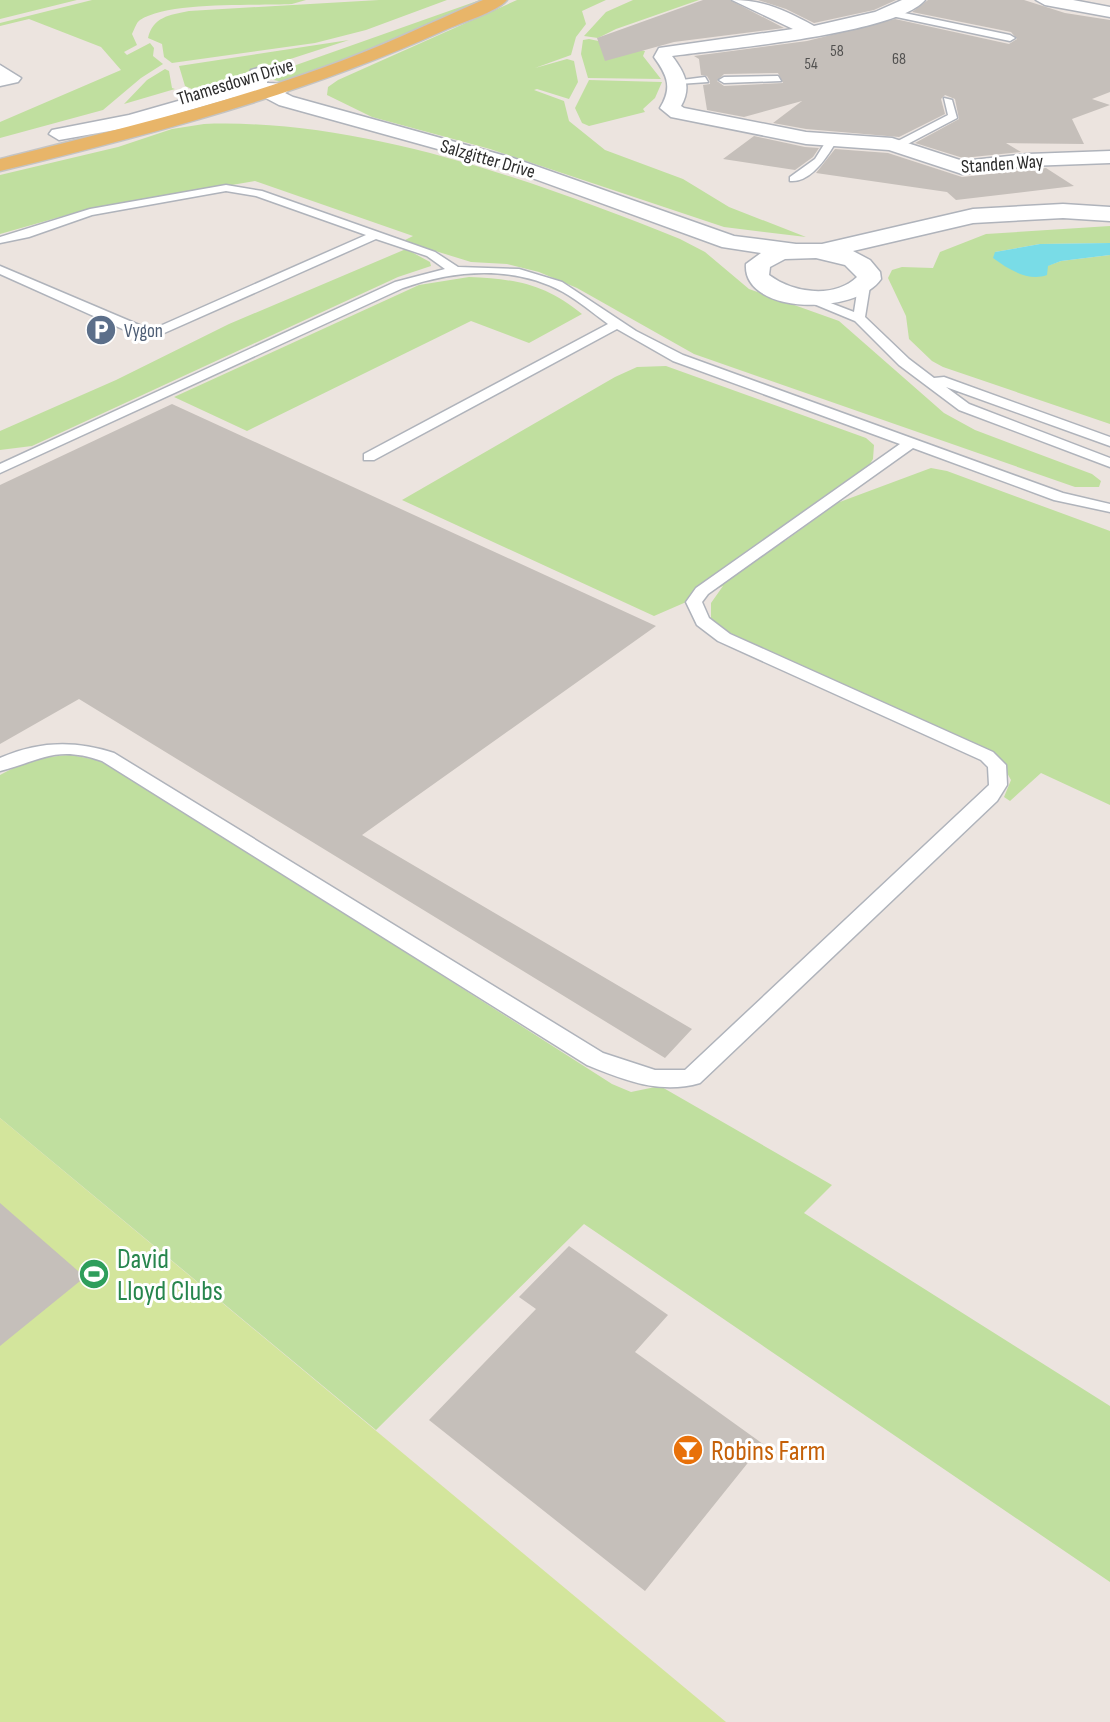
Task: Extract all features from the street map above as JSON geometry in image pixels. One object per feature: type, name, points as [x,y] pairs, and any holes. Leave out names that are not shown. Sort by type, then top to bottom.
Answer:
[{"type":"main road","points":[[354,43],[467,0]]},
{"type":"main road","name":"Thamesdown Drive","points":[[0,165],[180,120],[268,82],[379,53],[498,0]]},
{"type":"main road","points":[[0,150],[59,134]]},
{"type":"street","points":[[741,0],[780,14],[813,32]]},
{"type":"street","points":[[679,80],[663,57],[665,52],[813,32],[858,23],[890,13],[916,0]]},
{"type":"street","points":[[1045,0],[1110,12]]},
{"type":"street","points":[[0,71],[11,78],[0,80]]},
{"type":"street","name":"Standen Way","points":[[679,80],[680,91],[670,108],[673,112],[797,137],[898,145],[943,164],[966,168],[1107,150]]},
{"type":"street","name":"Salzgitter Drive","points":[[268,82],[360,123],[522,167],[730,242],[796,251]]},
{"type":"street","points":[[59,134],[121,123],[268,82]]},
{"type":"street","points":[[180,120],[246,111],[360,123]]},
{"type":"street","name":"Salzgitter Drive","points":[[758,264],[779,253],[823,251],[881,240],[932,224],[973,216],[1104,211]]},
{"type":"street","points":[[864,275],[881,240]]},
{"type":"street","name":"Salzgitter Drive","points":[[730,242],[758,264]]},
{"type":"street","name":"Salzgitter Drive","points":[[758,264],[757,277],[763,284],[803,297],[839,296],[864,275],[853,259],[823,251]]},
{"type":"lane","points":[[890,13],[1010,38]]},
{"type":"lane","points":[[949,34],[960,29]]},
{"type":"lane","points":[[724,80],[778,79]]},
{"type":"lane","points":[[679,80],[705,80]]},
{"type":"lane","points":[[898,145],[953,116],[947,100]]},
{"type":"lane","points":[[794,179],[819,160],[832,140]]},
{"type":"lane","points":[[0,240],[25,235],[90,212],[226,188],[258,194],[430,254],[456,271]]},
{"type":"lane","points":[[0,270],[142,332],[153,334],[365,241],[372,234]]},
{"type":"lane","points":[[0,469],[399,285],[436,273],[501,271],[558,285],[648,343],[690,362],[1059,497],[1110,508]]},
{"type":"lane","points":[[859,317],[864,275]]},
{"type":"lane","points":[[803,297],[859,317],[904,362],[972,411],[1110,463]]},
{"type":"lane","points":[[369,457],[618,324]]},
{"type":"lane","points":[[922,373],[1110,442]]},
{"type":"lane","points":[[0,765],[39,749],[62,747],[88,749],[108,757],[595,1059],[631,1074],[658,1080],[692,1077],[980,806],[998,785],[997,765],[987,756],[731,641],[707,628],[697,617],[694,602],[702,592],[911,443]]},
{"type":"green space","points":[[0,0],[77,0],[0,19]]},
{"type":"green space","points":[[92,0],[306,0],[292,4],[191,7],[153,14],[137,23],[132,34],[137,45],[124,52],[127,55],[150,43],[154,48],[153,56],[163,64],[141,78],[103,110],[0,138],[0,122],[121,70],[101,47],[29,19],[0,26],[0,23]]},
{"type":"green space","points":[[379,0],[447,0],[366,30],[315,43],[172,63],[164,57],[162,44],[148,38],[158,21],[189,11]]},
{"type":"green space","points":[[486,0],[366,51],[283,82],[269,79],[282,70]]},
{"type":"green space","points":[[517,0],[606,0],[582,11],[586,24],[576,37],[571,55],[535,68],[567,59],[574,61],[578,82],[569,99],[534,90],[564,101],[569,121],[605,150],[683,179],[729,207],[806,237],[724,227],[490,149],[372,117],[327,95],[328,87],[338,80]]},
{"type":"green space","points":[[633,0],[699,0],[598,38],[584,36],[606,12]]},
{"type":"green space","points":[[349,40],[194,90],[185,86],[179,66]]},
{"type":"green space","points":[[583,40],[645,51],[643,56],[661,79],[588,78],[581,54]]},
{"type":"green space","points":[[165,69],[169,71],[172,88],[175,89],[124,104],[147,80]]},
{"type":"green space","points":[[589,80],[662,82],[655,98],[643,109],[645,112],[589,126],[582,123],[575,108]]},
{"type":"green space","points":[[204,124],[264,125],[324,131],[385,142],[507,176],[680,239],[705,252],[749,289],[839,321],[944,413],[975,430],[1092,474],[1101,481],[1099,487],[1075,487],[694,354],[577,288],[539,272],[507,264],[471,262],[403,241],[413,236],[255,181],[81,211],[0,234],[0,175],[118,147],[172,129]]},
{"type":"green space","points":[[1110,226],[1110,243],[1040,244],[995,252],[1047,266],[1061,261],[1110,255],[1110,424],[943,367],[932,361],[909,339],[906,316],[888,278],[892,270],[902,267],[933,268],[940,252],[986,234]]},
{"type":"green space","points":[[406,249],[430,262],[431,266],[398,277],[32,446],[0,450],[0,431],[116,380],[229,324]]},
{"type":"green space","points":[[469,277],[501,279],[529,285],[555,296],[582,314],[529,343],[471,321],[247,431],[174,397],[419,285]]},
{"type":"green space","points":[[666,366],[866,438],[874,445],[873,459],[866,470],[776,532],[785,541],[837,503],[931,468],[947,471],[1110,531],[1110,805],[1041,773],[1010,801],[1004,797],[1011,780],[998,757],[971,742],[723,630],[711,618],[711,603],[723,586],[654,616],[402,500],[615,377],[637,367]]},
{"type":"green space","points":[[71,755],[97,760],[125,773],[612,1084],[631,1092],[660,1086],[832,1185],[804,1213],[1110,1406],[1110,1582],[584,1224],[376,1430],[0,1118],[0,775],[34,760]]},
{"type":"green space","name":"David Lloyd Clubs","points":[[0,1118],[726,1722],[0,1722]]},
{"type":"water","points":[[1110,243],[1110,255],[1061,261],[1048,266],[1047,275],[1040,277],[1018,273],[993,258],[995,252],[1040,244]]},
{"type":"building","points":[[703,0],[730,0],[784,28],[674,42],[605,61],[597,38]]},
{"type":"building","points":[[758,0],[896,0],[874,10],[814,23],[786,9]]},
{"type":"building","points":[[928,0],[1024,0],[1065,13],[1110,20],[1110,92],[1092,99],[1110,105],[1072,119],[1084,144],[1006,143],[1021,152],[963,158],[915,143],[959,119],[955,99],[945,95],[941,99],[945,114],[899,137],[806,129],[773,123],[802,101],[744,117],[707,110],[703,85],[710,84],[710,81],[707,76],[701,75],[699,59],[694,56],[807,41],[895,19],[1009,44],[1017,39],[1011,32],[912,12]],"holes":[[[778,73],[783,83],[724,86],[717,81],[724,74]]]},
{"type":"building","points":[[754,136],[819,148],[813,157],[795,170],[723,159]]},
{"type":"building","points":[[835,149],[888,153],[962,177],[1046,168],[1074,186],[956,200],[947,192],[816,173]]},
{"type":"building","name":"Vygon","points":[[172,404],[656,626],[362,835],[692,1029],[665,1058],[79,699],[0,744],[0,485]]},
{"type":"building","points":[[0,1203],[85,1277],[0,1346]]},
{"type":"building","points":[[569,1246],[668,1315],[635,1352],[763,1444],[645,1591],[429,1420],[536,1309],[519,1297]]},
{"type":"place","name":"Vygon","points":[[101,330]]},
{"type":"place","name":"David Lloyd Clubs","points":[[94,1274]]},
{"type":"place","name":"Robins Farm","points":[[688,1450]]}]
